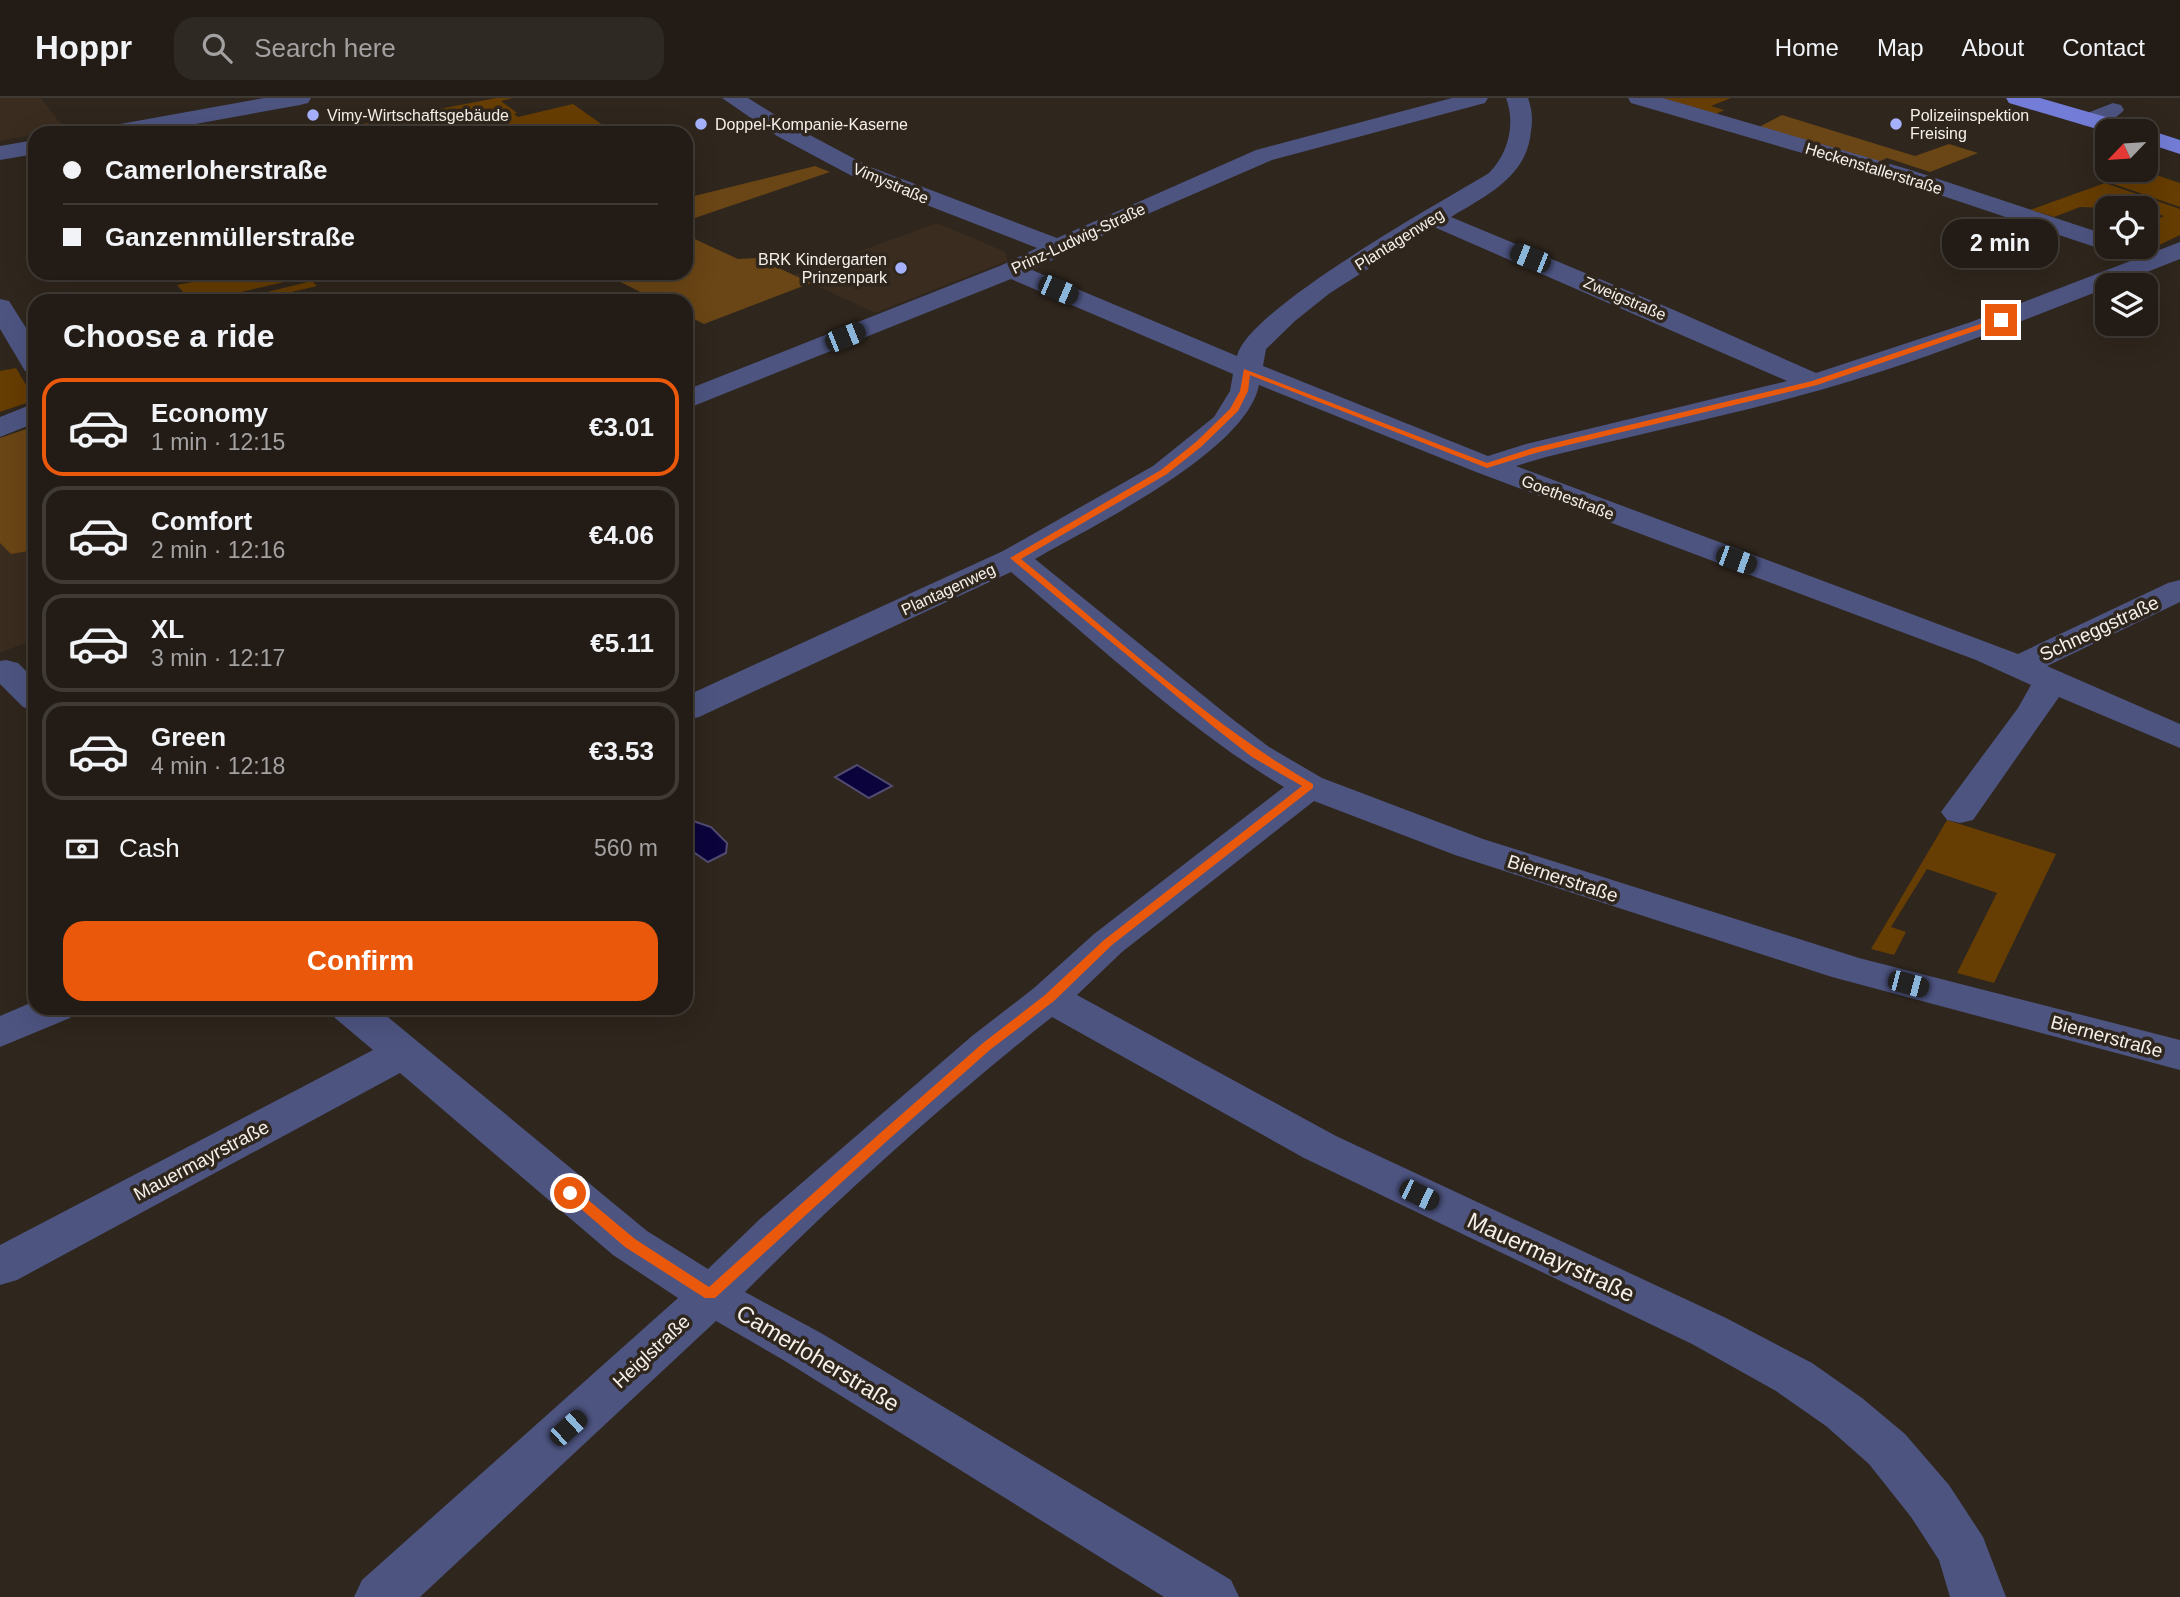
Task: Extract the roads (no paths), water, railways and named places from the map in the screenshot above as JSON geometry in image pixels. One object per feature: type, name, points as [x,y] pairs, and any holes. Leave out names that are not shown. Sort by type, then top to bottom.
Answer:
[{"type":"main road","points":[[2017,98],[2095,121]]},
{"type":"main road","points":[[2158,140],[2180,147]]},
{"type":"street","points":[[147,126],[300,98]]},
{"type":"street","name":"Vimystraße","points":[[733,98],[785,131],[860,171],[1059,248]]},
{"type":"street","name":"Prinz-Ludwig-Straße","points":[[693,397],[1011,270],[1133,211],[1264,155],[1477,98]]},
{"type":"street","name":"Plantagenweg","points":[[693,703],[1014,558],[1164,472],[1234,411],[1244,391],[1253,347],[1286,315],[1321,287],[1497,178],[1514,158],[1518,145],[1521,107],[1517,98]]},
{"type":"street","name":"Heckenstallerstraße","points":[[1639,98],[1903,175],[2095,239]]},
{"type":"street","points":[[0,153],[28,148]]},
{"type":"street","name":"Zweigstraße","points":[[1433,218],[1653,310],[1814,383]]},
{"type":"street","points":[[1487,466],[1536,450],[1814,383],[2172,260]]},
{"type":"street","name":"Goethestraße","points":[[1011,270],[1247,370],[1487,466],[2019,666],[2180,737]]},
{"type":"street","points":[[0,307],[28,353]]},
{"type":"street","points":[[0,428],[28,415]]},
{"type":"street","name":"Biernerstraße","points":[[1014,558],[1256,755],[1309,786],[1469,847],[1847,968],[2180,1055]]},
{"type":"street","name":"Schneggstraße","points":[[2019,666],[2180,590]]},
{"type":"street","points":[[14,667],[28,689]]},
{"type":"street","points":[[1960,812],[2034,710],[2051,680]]},
{"type":"street","name":"Heiglstraße","points":[[382,1597],[976,1055],[1049,998],[1108,943],[1309,786]]},
{"type":"street","name":"Mauermayrstraße","points":[[1049,998],[1320,1147],[1709,1331],[1794,1377],[1844,1412],[1895,1459],[1930,1501],[1964,1553],[1978,1597]]},
{"type":"street","points":[[0,1033],[40,1015]]},
{"type":"street","name":"Camerloherstraße","points":[[358,1015],[630,1243],[710,1295],[803,1347],[1211,1597]]},
{"type":"street","name":"Mauermayrstraße","points":[[0,1267],[402,1054]]},
{"type":"place","name":"Vimy-Wirtschaftsgebäude","points":[[313,115]]},
{"type":"place","name":"Doppel-Kompanie-Kaserne","points":[[701,124]]},
{"type":"place","name":"Polizeiinspektion Freising","points":[[1896,124]]},
{"type":"place","name":"BRK Kindergarten Prinzenpark","points":[[901,268]]}]
